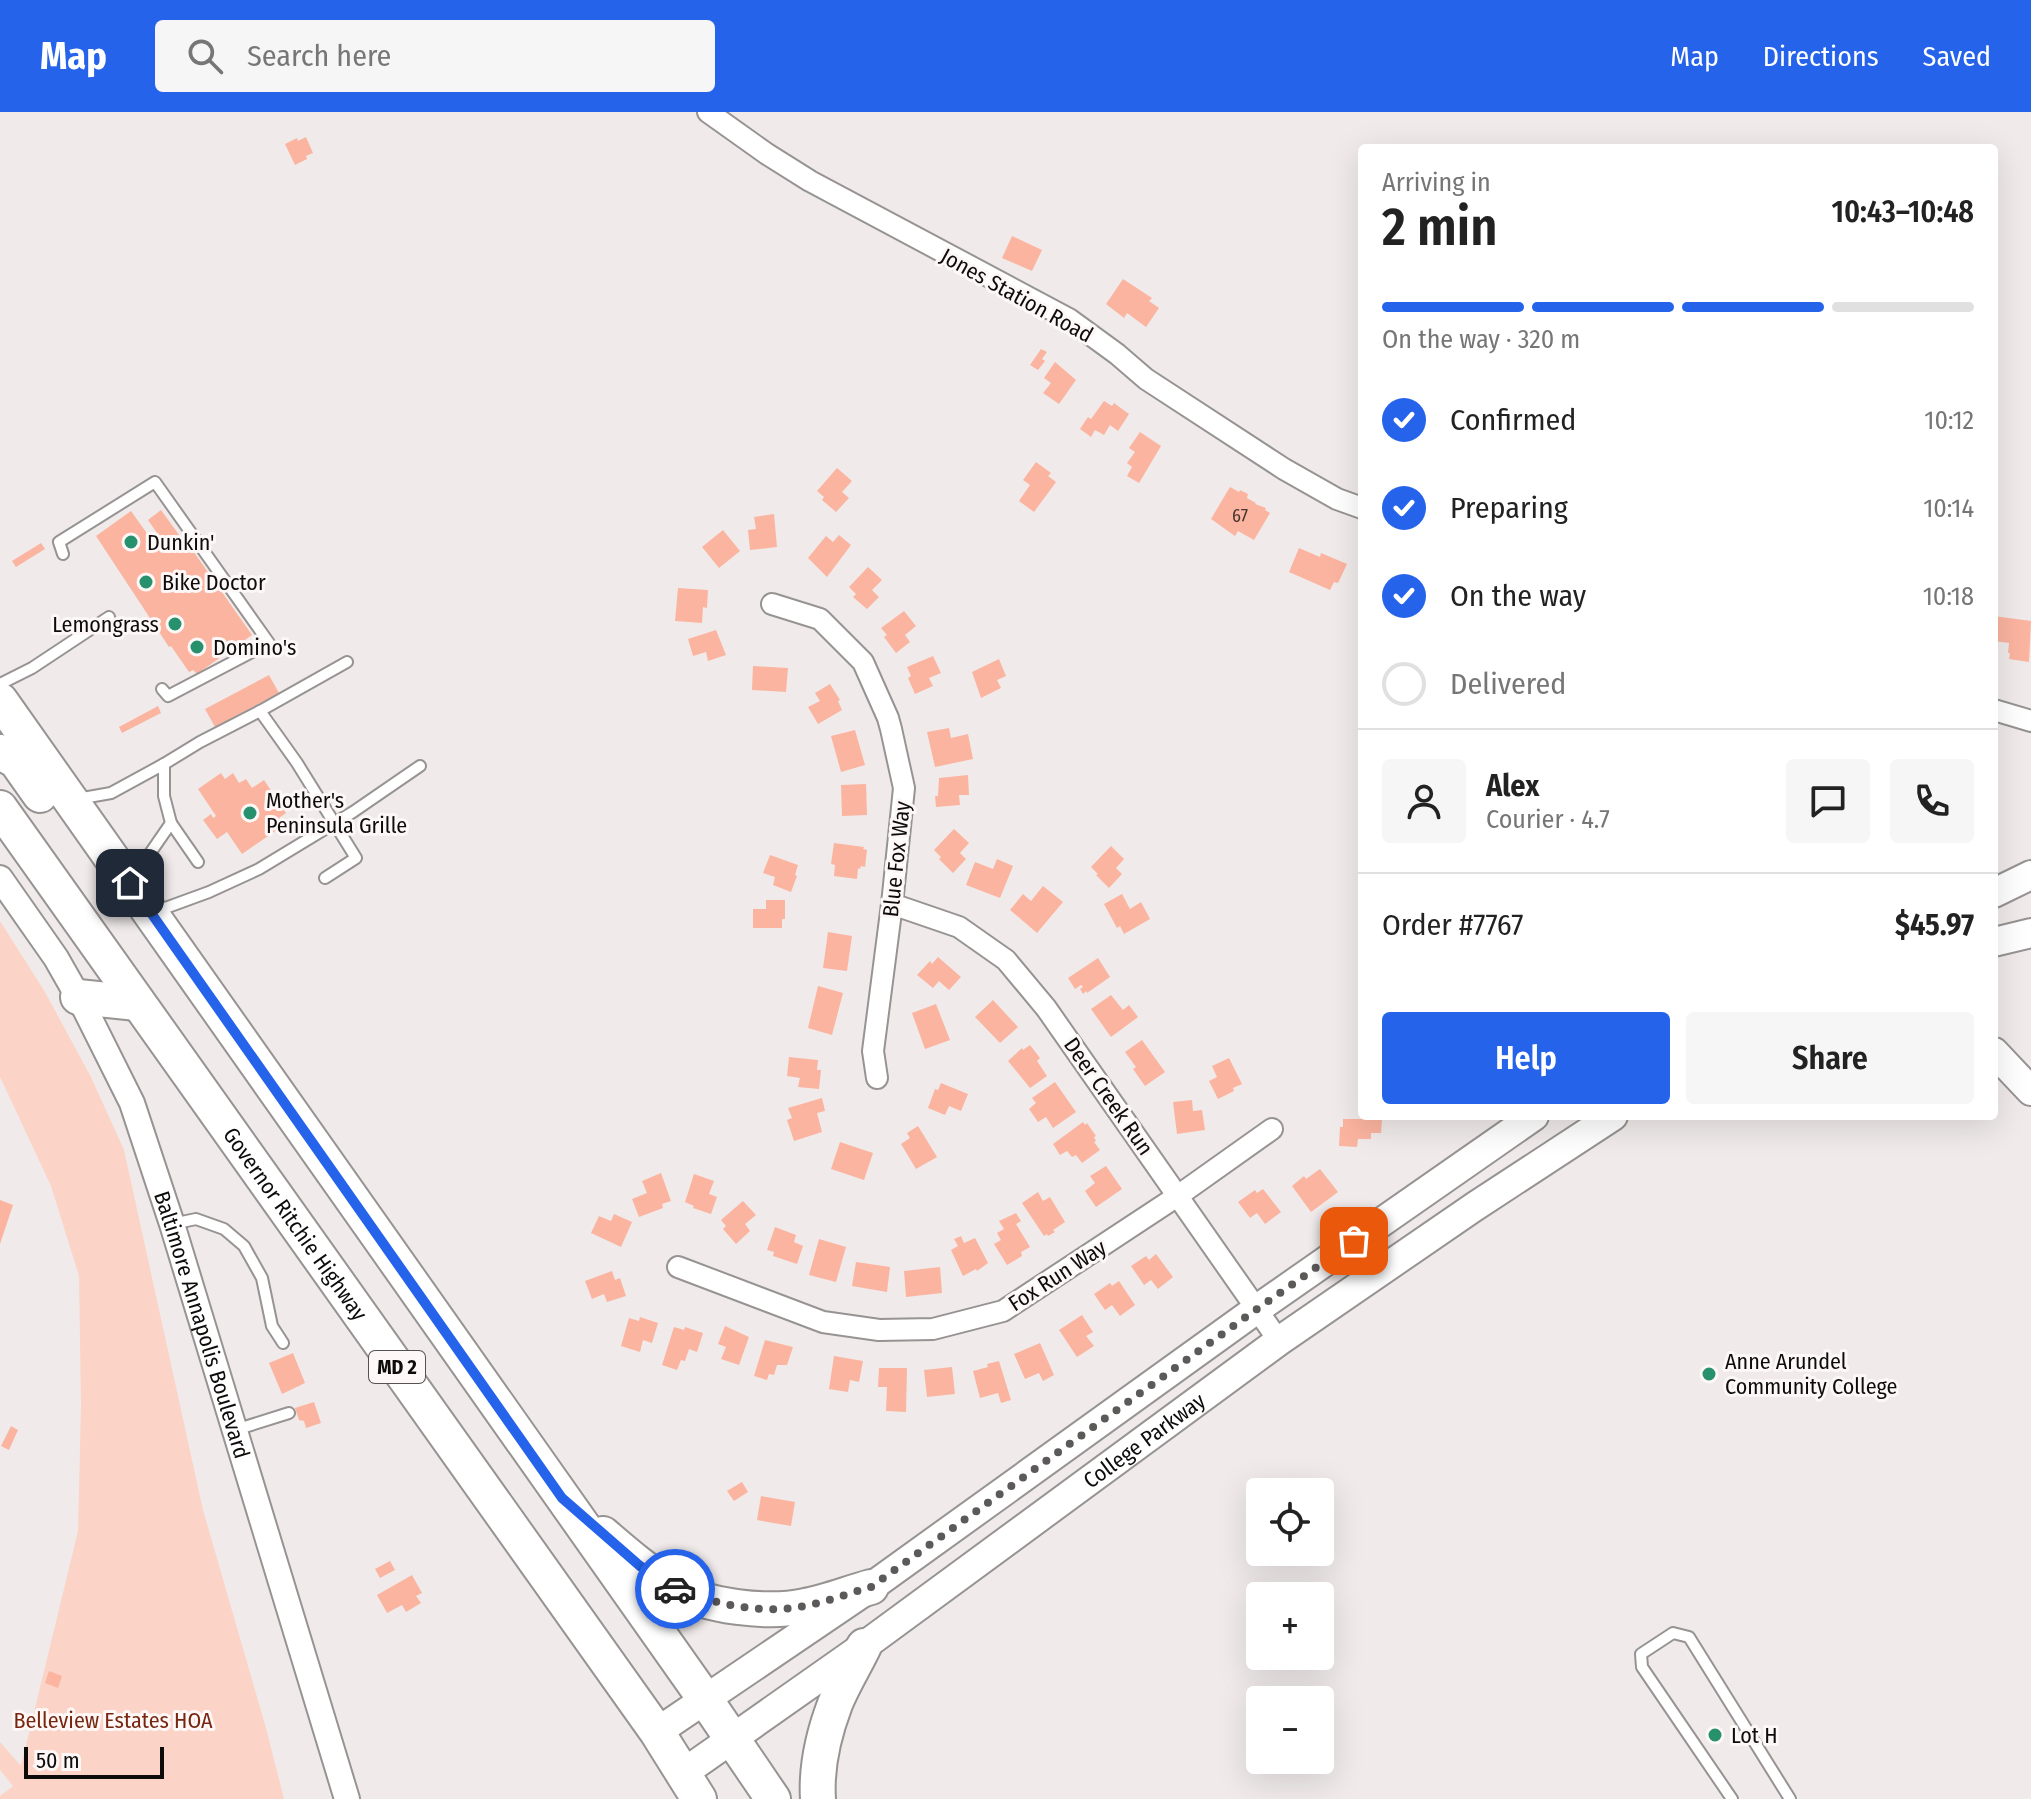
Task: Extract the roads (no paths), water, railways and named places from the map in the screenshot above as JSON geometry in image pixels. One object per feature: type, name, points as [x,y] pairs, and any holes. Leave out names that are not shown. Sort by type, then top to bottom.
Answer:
[{"type":"highway","name":"MD 2","points":[[0,700],[773,1799]]},
{"type":"highway","points":[[0,752],[16,761],[138,934],[209,996]]},
{"type":"highway","name":"Governor Ritchie Highway","points":[[0,808],[657,1732],[691,1786]]},
{"type":"highway","points":[[78,997],[137,1003]]},
{"type":"highway","points":[[562,1498],[640,1566],[675,1589],[703,1599],[771,1610],[806,1606],[871,1587]]},
{"type":"highway","points":[[818,1799],[823,1745],[836,1703],[864,1646]]},
{"type":"main road","points":[[1998,893],[2031,875]]},
{"type":"main road","points":[[1998,894],[2031,887]]},
{"type":"main road","points":[[1998,941],[2031,933]]},
{"type":"main road","points":[[1998,1056],[2031,1091]]},
{"type":"main road","name":"College Parkway","points":[[657,1732],[871,1587],[1257,1309],[1528,1120]]},
{"type":"main road","name":"College Parkway","points":[[691,1786],[732,1738],[864,1646],[1279,1341],[1607,1120]]},
{"type":"street","name":"Jones Station Road","points":[[708,112],[810,181],[1069,319],[1146,379],[1284,469],[1337,499],[1358,507]]},
{"type":"street","name":"Blue Fox Way","points":[[772,604],[820,619],[863,662],[888,718],[904,788],[873,1051],[877,1078]]},
{"type":"street","points":[[1998,711],[2031,721]]},
{"type":"street","name":"Baltimore Annapolis Boulevard","points":[[0,878],[56,958],[132,1103],[172,1224],[347,1799]]},
{"type":"street","name":"Deer Creek Run","points":[[892,904],[959,927],[1006,960],[1045,1006],[1279,1341]]},
{"type":"street","name":"Fox Run Way","points":[[678,1267],[823,1322],[879,1330],[933,1329],[1003,1311],[1179,1195],[1272,1129]]},
{"type":"lane","points":[[63,554],[59,542],[155,482],[269,643],[168,696],[162,689]]},
{"type":"lane","points":[[0,684],[32,668],[109,617]]},
{"type":"lane","points":[[71,800],[111,793],[347,662]]},
{"type":"lane","points":[[260,711],[297,763],[356,858],[325,878]]},
{"type":"lane","points":[[164,764],[164,796],[171,823],[198,862]]},
{"type":"lane","points":[[151,914],[259,869],[420,766]]},
{"type":"lane","points":[[130,883],[171,823]]},
{"type":"lane","points":[[172,1224],[196,1219],[224,1229],[244,1246],[262,1278],[272,1326],[283,1343]]},
{"type":"lane","points":[[235,1430],[289,1413]]},
{"type":"lane","points":[[1732,1799],[1642,1667],[1641,1654],[1673,1633],[1689,1637],[1790,1799]]},
{"type":"place","name":"Dunkin'","points":[[131,542]]},
{"type":"place","name":"Bike Doctor","points":[[146,582]]},
{"type":"place","name":"Lemongrass","points":[[175,624]]},
{"type":"place","name":"Domino's","points":[[197,647]]},
{"type":"place","name":"Mother's Peninsula Grille","points":[[250,813]]},
{"type":"place","name":"Anne Arundel Community College","points":[[1709,1374]]},
{"type":"place","name":"Lot H","points":[[1715,1735]]},
{"type":"park label","name":"Belleview Estates HOA","points":[[113,1720]]}]
